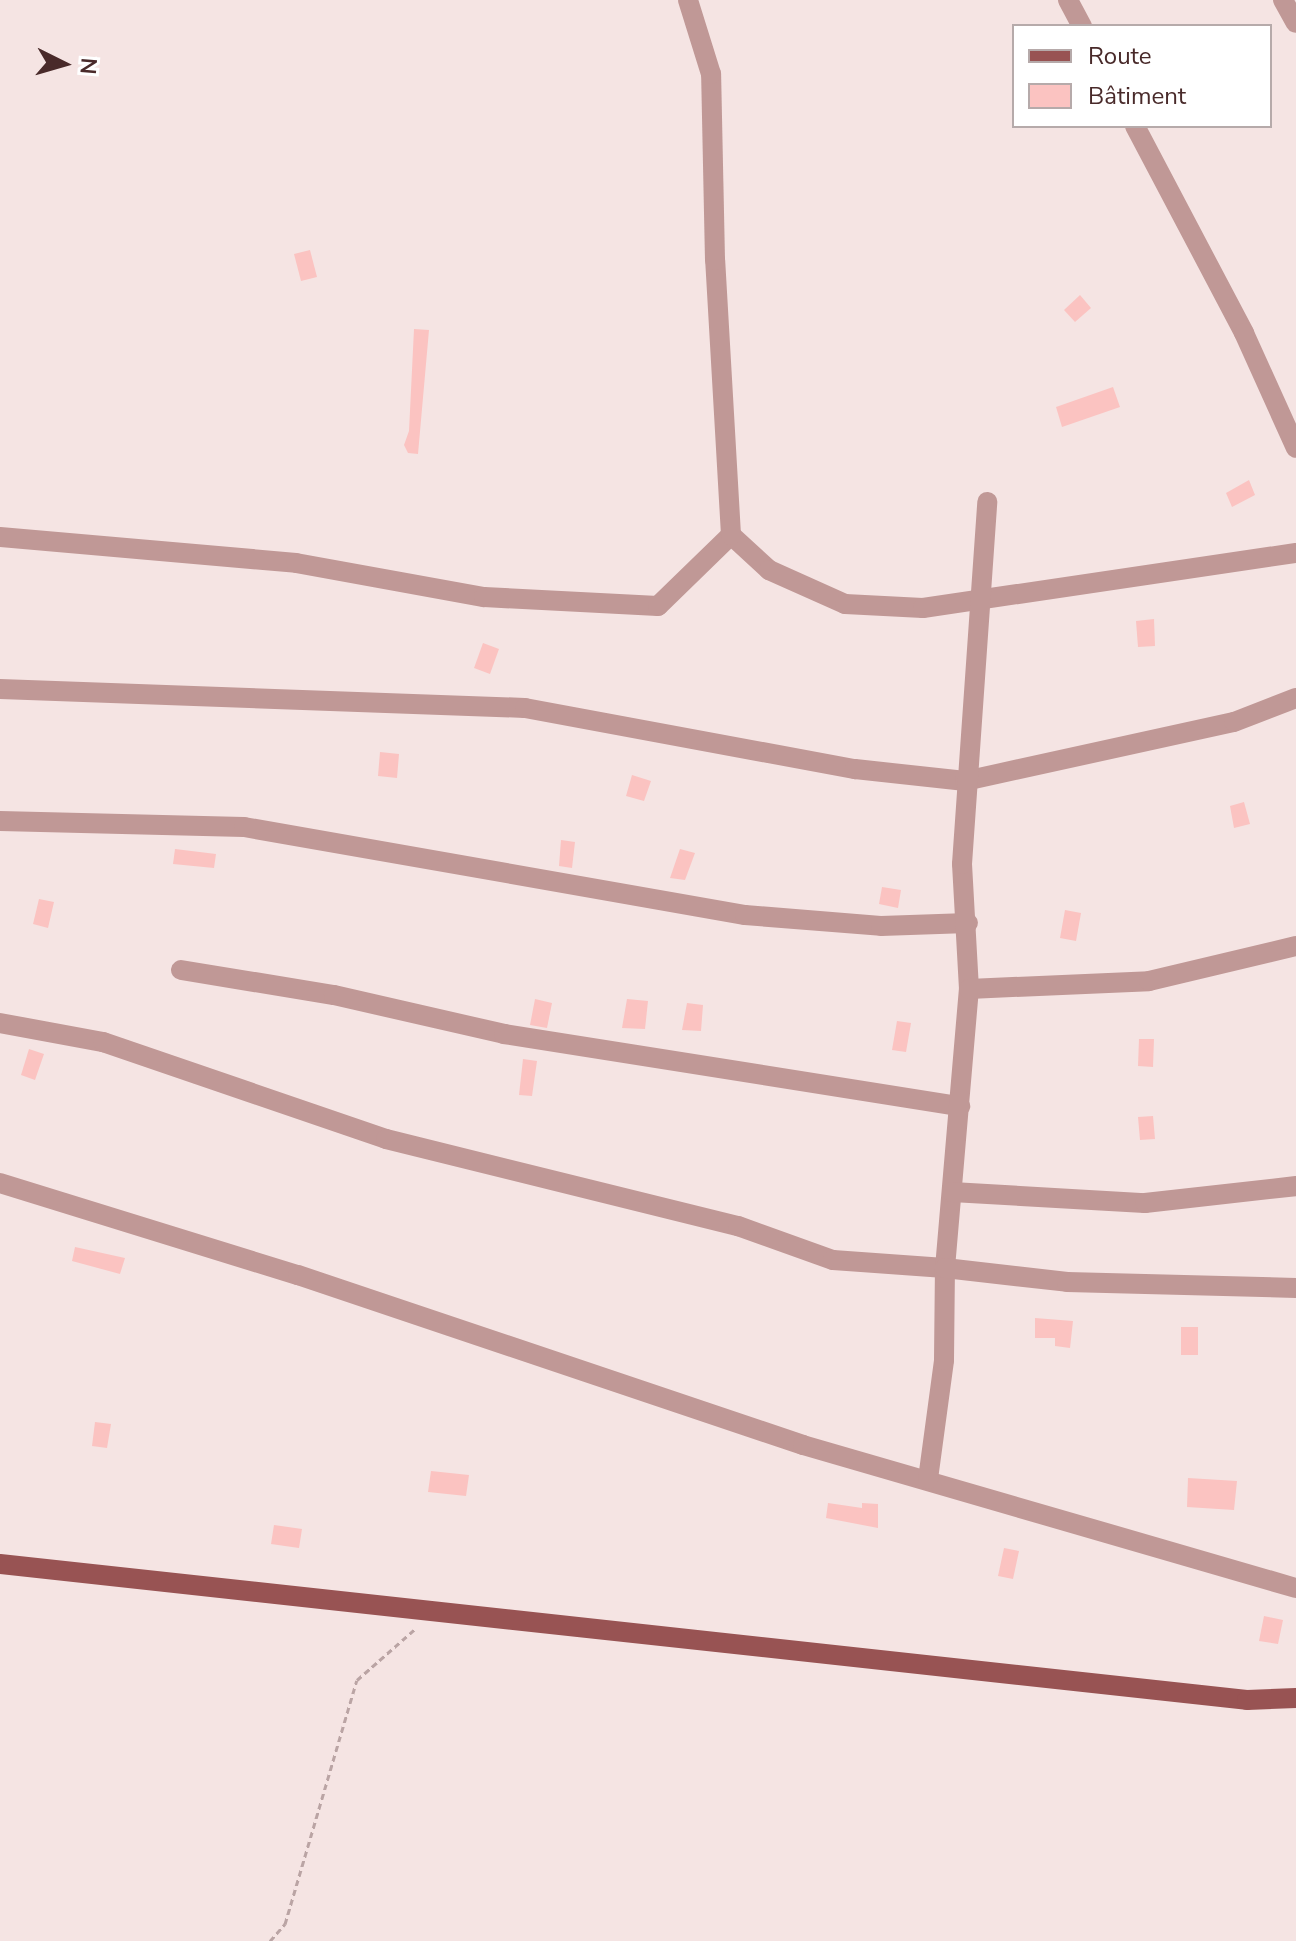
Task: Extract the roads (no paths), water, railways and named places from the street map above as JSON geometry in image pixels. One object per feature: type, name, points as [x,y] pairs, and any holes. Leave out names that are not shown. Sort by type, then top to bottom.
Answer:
[{"type":"main road","points":[[0,1564],[1247,1700],[1296,1698]]},
{"type":"street","points":[[688,0],[711,74],[715,260],[731,535],[769,570],[845,604],[923,608],[983,602],[1213,561],[1296,553]]},
{"type":"street","points":[[1068,0],[1081,24]]},
{"type":"street","points":[[1283,0],[1296,23]]},
{"type":"street","points":[[1136,128],[1244,333],[1296,448]]},
{"type":"street","points":[[928,1479],[944,1360],[945,1268],[969,989],[968,923],[962,864],[965,781],[970,690],[983,602],[987,502]]},
{"type":"street","points":[[0,537],[296,563],[484,597],[658,606],[731,535]]},
{"type":"street","points":[[0,689],[525,708],[855,769],[965,781],[1234,722],[1296,698]]},
{"type":"street","points":[[0,821],[244,827],[745,915],[881,926],[968,923]]},
{"type":"street","points":[[969,989],[1149,981],[1296,946]]},
{"type":"street","points":[[181,970],[334,995],[504,1034],[960,1106]]},
{"type":"street","points":[[0,1023],[103,1042],[386,1139],[738,1226],[833,1260],[945,1268],[1067,1282],[1296,1288]]},
{"type":"street","points":[[0,1183],[298,1275],[803,1445],[1296,1588]]},
{"type":"street","points":[[952,1192],[1145,1203],[1296,1186]]}]
